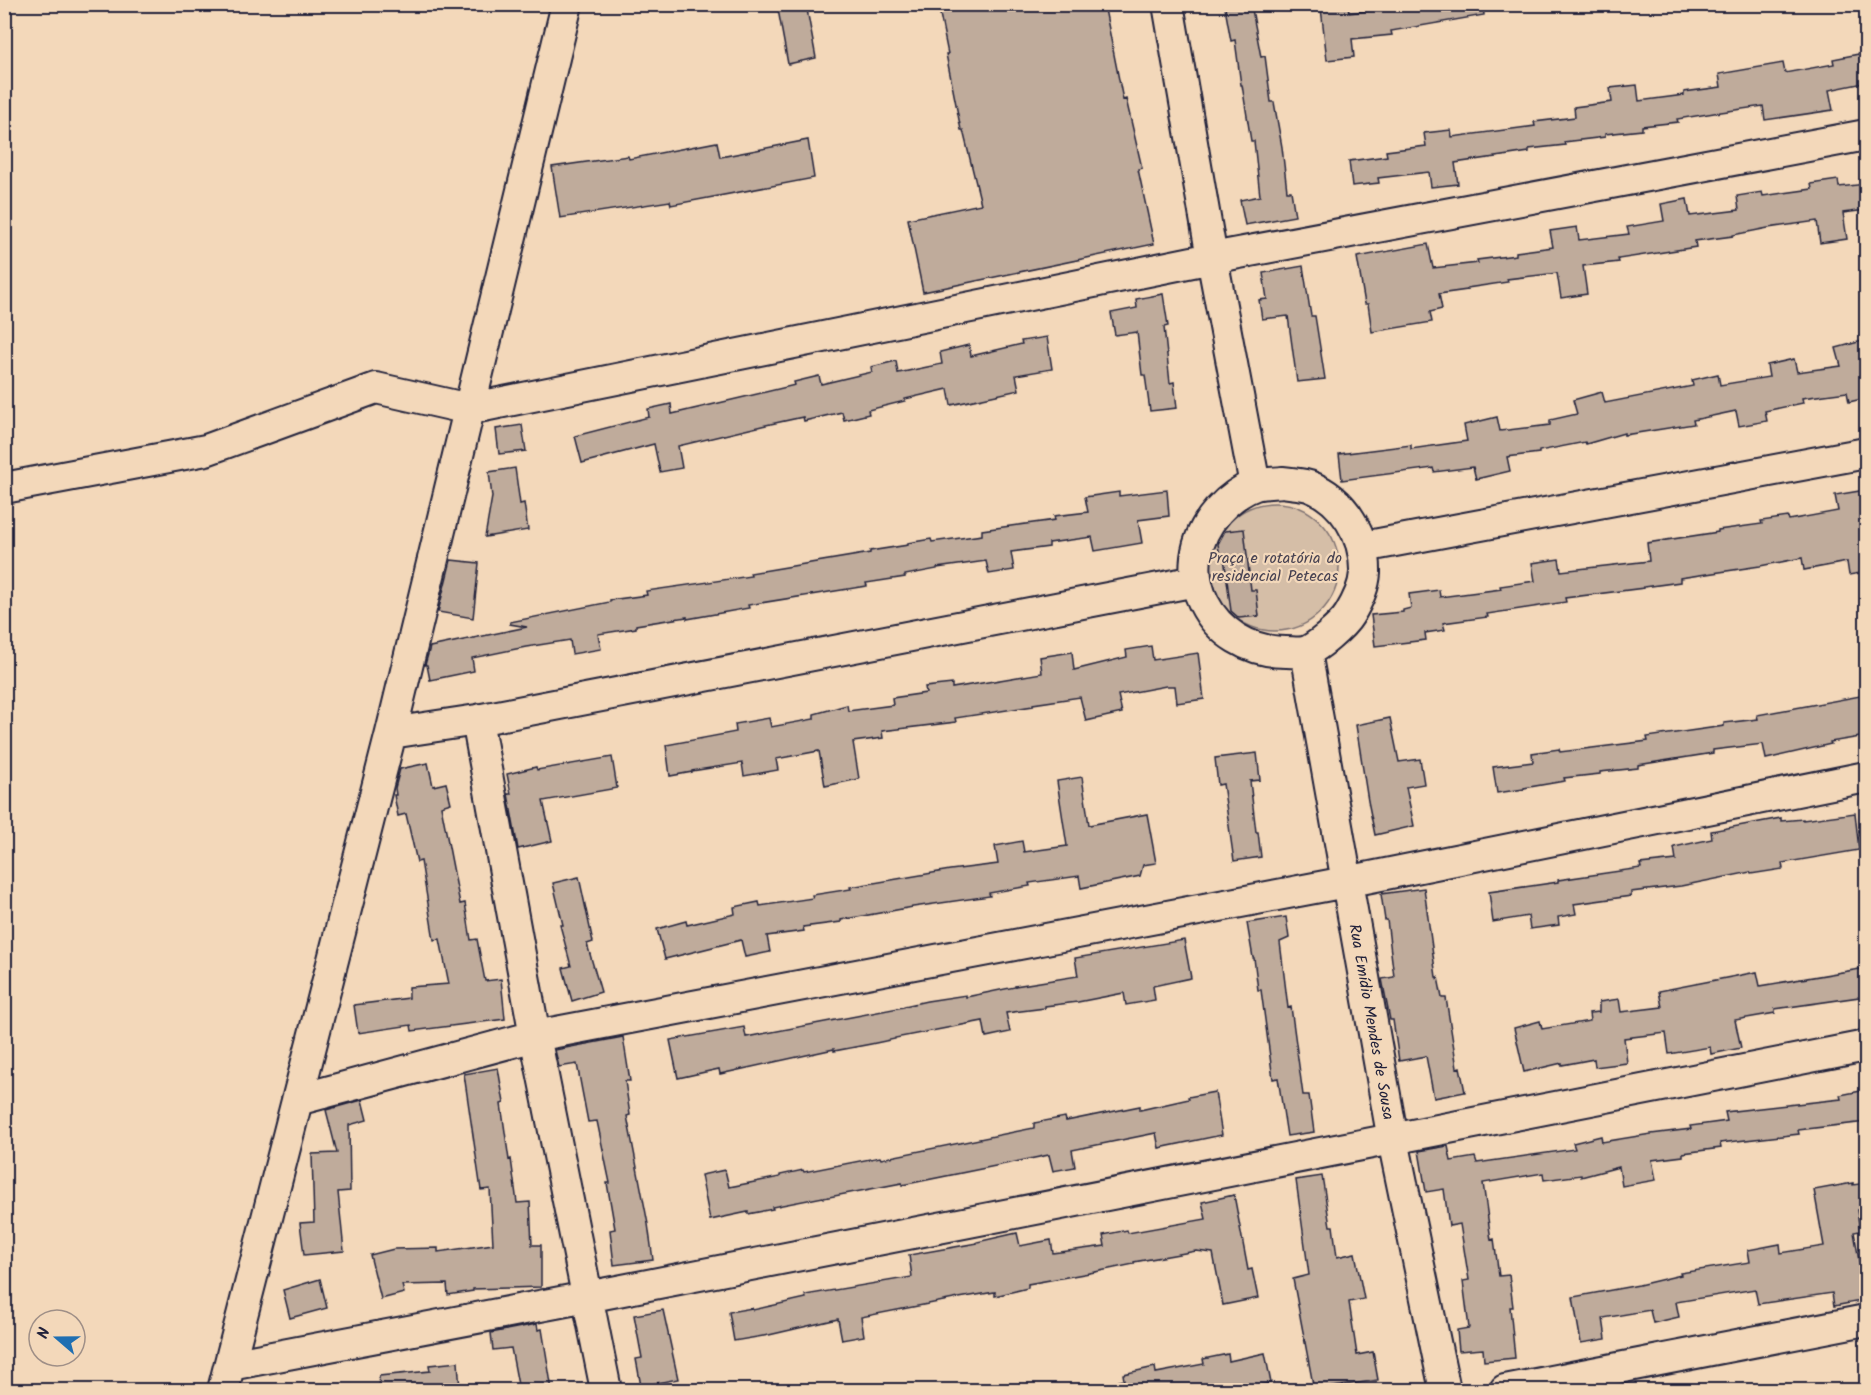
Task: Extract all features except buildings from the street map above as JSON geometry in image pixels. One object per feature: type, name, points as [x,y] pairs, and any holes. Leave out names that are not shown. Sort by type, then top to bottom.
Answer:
[{"type":"street","points":[[567,4],[391,733],[226,1378],[587,1297],[1866,1046]]},
{"type":"street","points":[[1168,4],[1212,258],[1255,485]]},
{"type":"street","points":[[4,488],[206,450],[376,388],[469,410],[1212,258],[1866,135]]},
{"type":"street","points":[[1363,547],[1866,453]]},
{"type":"street","points":[[1282,482],[1310,486],[1334,500],[1352,521],[1363,547],[1365,574],[1358,601],[1343,624],[1306,652],[1274,652],[1252,648],[1232,637],[1215,622],[1203,603],[1197,581],[1197,550],[1208,522],[1228,500],[1255,485],[1282,482]]},
{"type":"street","points":[[391,733],[477,720],[1197,581]]},
{"type":"street","name":"Rua Emídio Mendes de Sousa","points":[[1306,652],[1393,1140],[1445,1390]]},
{"type":"street","points":[[477,720],[535,1036],[606,1390]]},
{"type":"street","points":[[297,1100],[535,1036],[1346,882],[1866,777]]},
{"type":"street","points":[[1505,1390],[1866,1320]]},
{"type":"green space","name":"Praça e rotatória do residencial Petecas","points":[[1275,503],[1300,507],[1321,521],[1335,542],[1339,567],[1335,592],[1321,613],[1300,627],[1275,631],[1250,627],[1229,613],[1215,592],[1211,567],[1215,542],[1229,521],[1250,507]]}]
